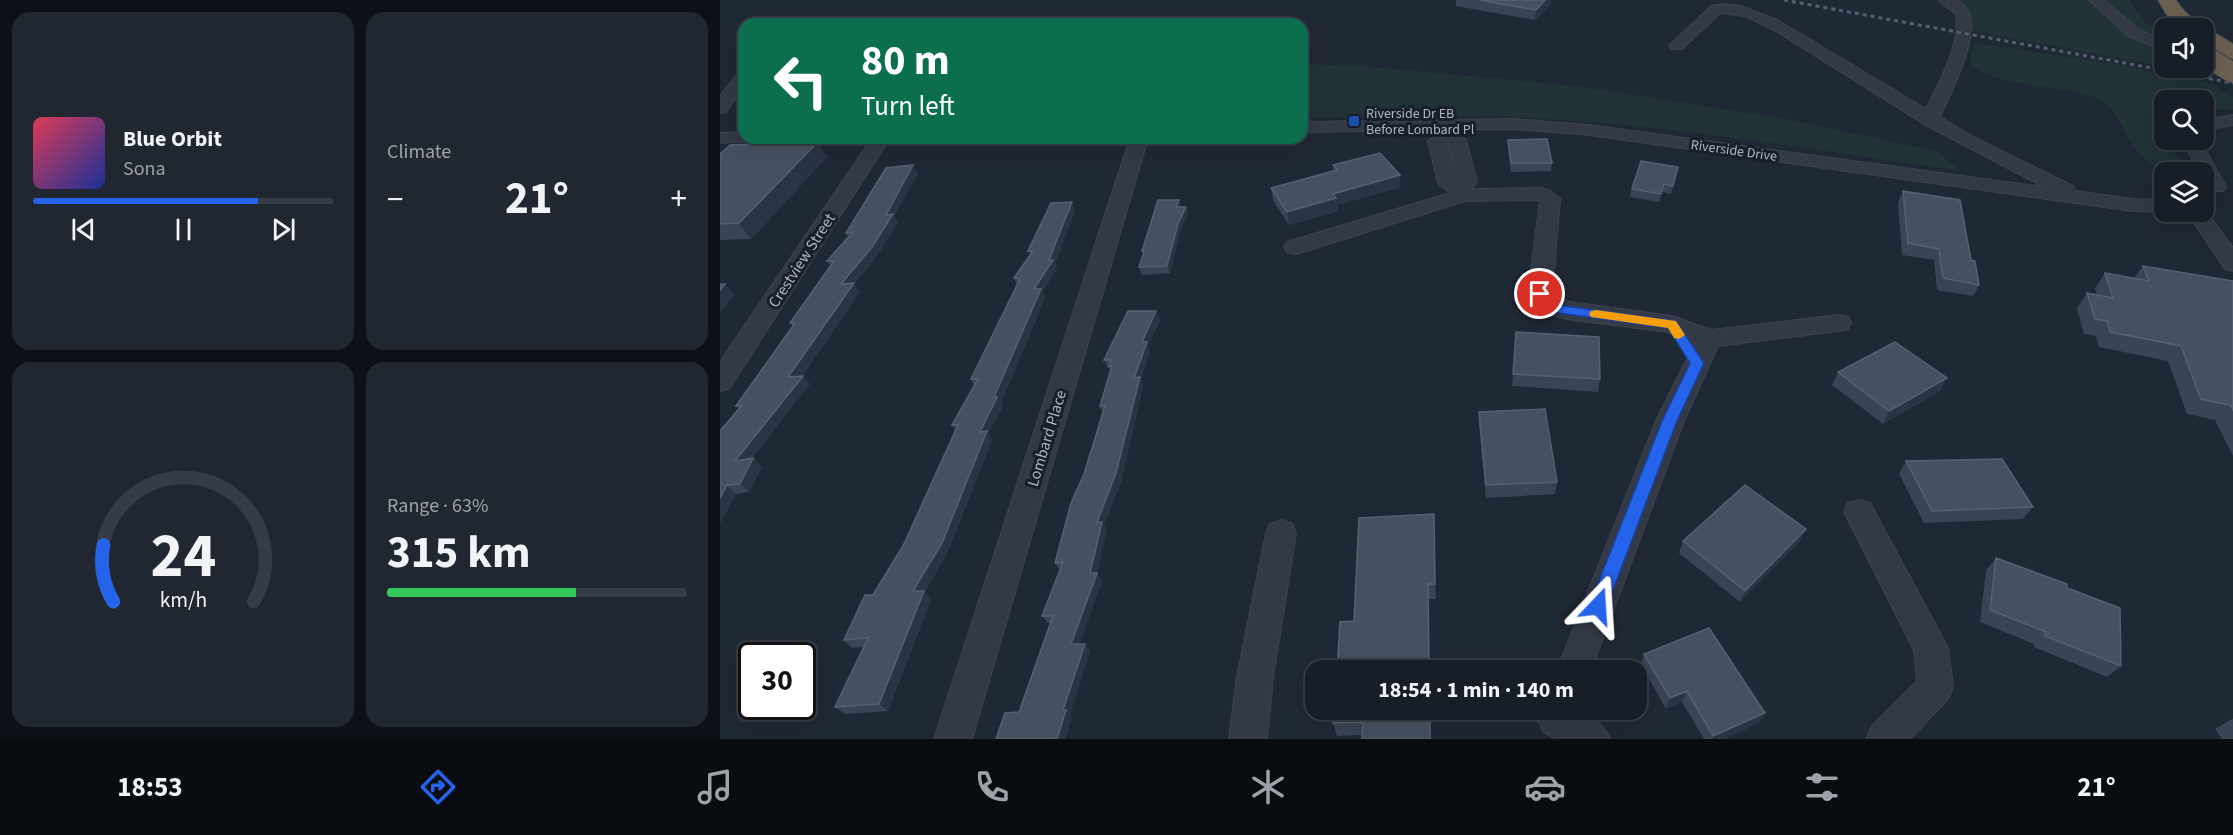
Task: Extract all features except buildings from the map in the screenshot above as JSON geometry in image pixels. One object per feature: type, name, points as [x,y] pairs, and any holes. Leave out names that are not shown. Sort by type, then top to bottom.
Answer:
[{"type":"highway","points":[[2159,4],[2165,18]]},
{"type":"highway","points":[[2159,4],[2173,9],[2183,18]]},
{"type":"highway","points":[[2214,41],[2233,53]]},
{"type":"highway","points":[[2214,62],[2233,73]]},
{"type":"street","points":[[1930,120],[1952,69],[1965,23],[1963,14],[1945,0]]},
{"type":"street","points":[[2096,0],[2134,33],[2154,42]]},
{"type":"street","points":[[1677,46],[1716,9],[1734,8],[1770,21],[1967,141],[2082,198]]},
{"type":"street","points":[[2214,59],[2233,64]]},
{"type":"street","points":[[720,108],[738,84]]},
{"type":"street","points":[[2214,123],[2233,120]]},
{"type":"street","name":"Riverside Drive","points":[[1308,127],[1444,130],[1514,124],[1589,130],[2133,205],[2154,206]]},
{"type":"street","points":[[1444,130],[1437,141],[1448,183],[1460,192]]},
{"type":"street","points":[[720,138],[738,137]]},
{"type":"street","name":"Crestview Street","points":[[720,382],[877,144]]},
{"type":"street","name":"Lombard Place","points":[[953,739],[1137,144]]},
{"type":"street","points":[[2196,150],[2217,193]]},
{"type":"street","points":[[1295,247],[1460,192],[1542,194],[1550,199],[1540,294],[1548,306],[1567,311],[1672,324],[1703,351]]},
{"type":"street","points":[[2204,222],[2233,264]]},
{"type":"street","points":[[1703,351],[1839,323]]},
{"type":"street","points":[[1578,660],[1670,421],[1703,351]]},
{"type":"street","points":[[1859,512],[1931,648],[1935,687],[1885,739]]},
{"type":"street","points":[[1248,739],[1257,667],[1281,533]]},
{"type":"street","points":[[1555,723],[1591,739]]},
{"type":"shaded area","points":[[1961,0],[2129,0],[2145,22],[2154,29],[2154,65],[1960,28]]},
{"type":"shaded area","points":[[1976,43],[2154,72],[2154,78],[2186,78],[2212,83],[2233,98],[2233,110],[2214,109],[2214,90],[2154,90],[2154,150],[2171,150],[2184,162],[2154,162],[2154,164],[2139,153],[2116,115],[2105,104],[2091,96],[2008,81],[1979,71],[1970,59]]},
{"type":"shaded area","points":[[1308,64],[1361,66],[1577,86],[1786,119],[1937,151],[1961,171],[1728,137],[1635,126],[1552,119],[1409,116],[1308,118]]},
{"type":"railway","points":[[1784,0],[2233,83]]},
{"type":"slow traffic","points":[[1596,314],[1672,324],[1679,335]]},
{"type":"place","name":"Riverside Dr EB Before Lombard Pl","points":[[1354,121]]},
{"type":"route","points":[[1540,294],[1548,306],[1555,309],[1672,324],[1697,363],[1670,421],[1629,521],[1598,606]]}]
